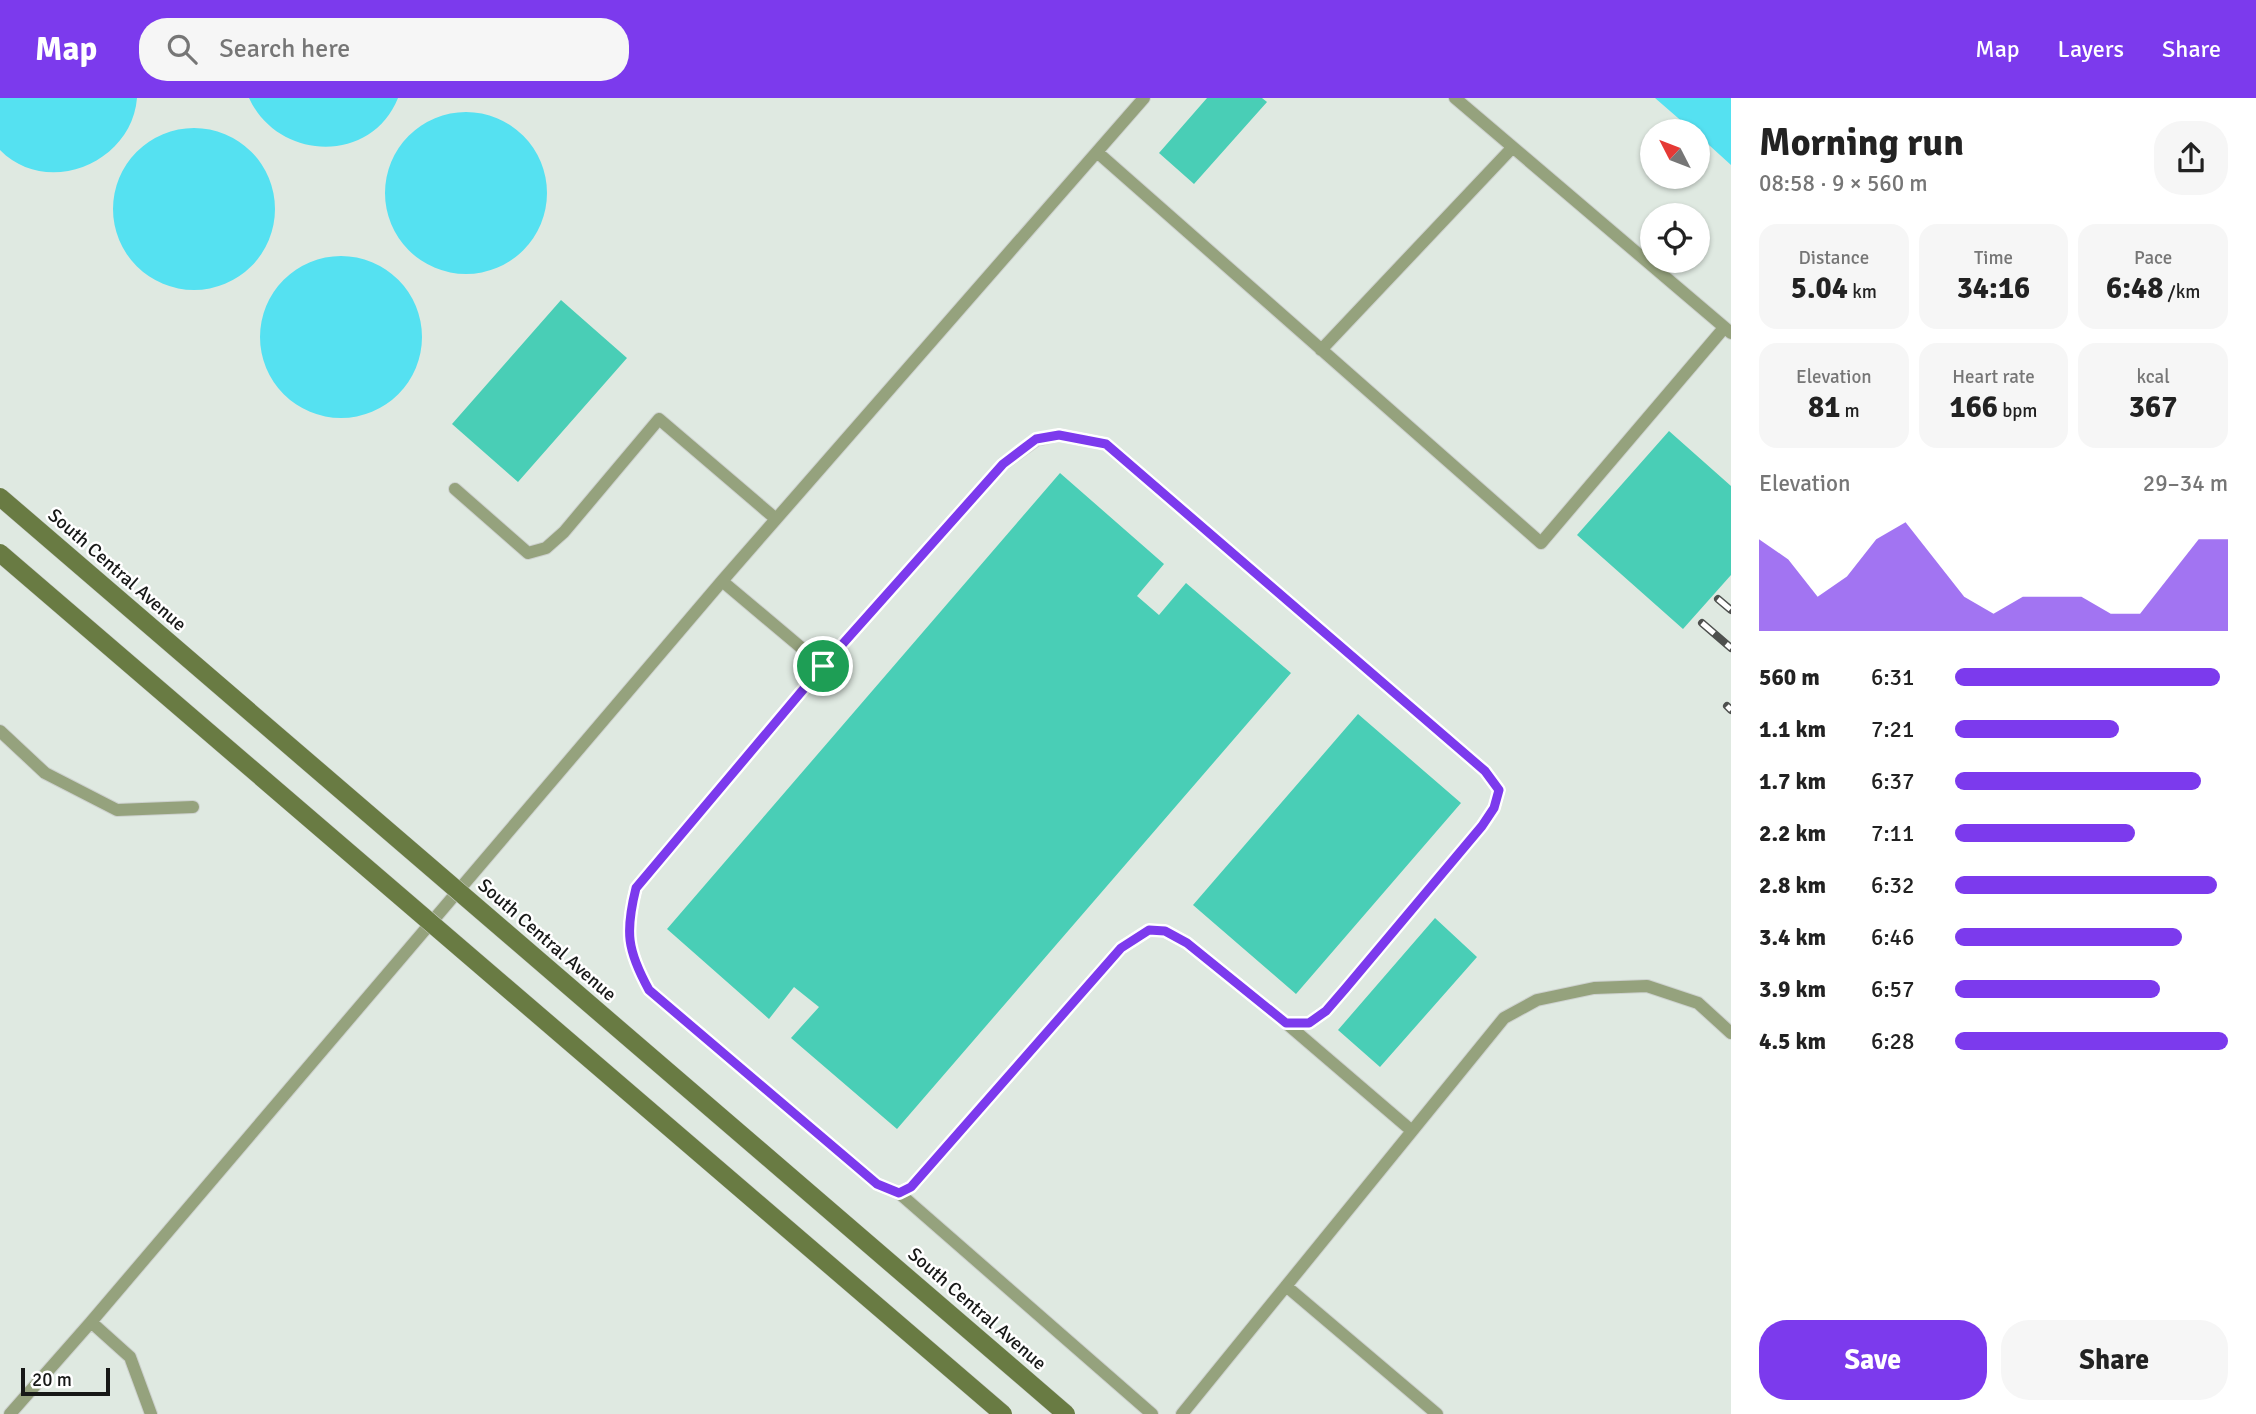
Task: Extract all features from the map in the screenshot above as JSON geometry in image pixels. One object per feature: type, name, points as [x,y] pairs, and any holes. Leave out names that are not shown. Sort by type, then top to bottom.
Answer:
[{"type":"main road","name":"South Central Avenue","points":[[0,498],[1066,1414]]},
{"type":"main road","points":[[0,553],[1003,1414]]},
{"type":"lane","points":[[10,1414],[722,581],[1144,98]]},
{"type":"lane","points":[[1097,152],[1541,543],[1728,331],[1455,98]]},
{"type":"lane","points":[[1321,350],[1512,148]]},
{"type":"lane","points":[[455,489],[528,553],[546,548],[564,532],[659,419],[776,519]]},
{"type":"lane","points":[[1152,1414],[899,1193],[877,1184],[649,990],[634,963],[629,938],[630,915],[636,888],[823,666],[1003,464],[1036,439],[1059,435],[1106,444],[1485,771],[1499,790],[1494,808],[1482,826],[1326,1011],[1309,1023],[1286,1023]]},
{"type":"lane","points":[[722,581],[823,666]]},
{"type":"lane","points":[[0,731],[45,773],[117,810],[192,807]]},
{"type":"lane","points":[[899,1193],[911,1187],[1121,948],[1149,930],[1165,931],[1187,943],[1412,1131]]},
{"type":"lane","points":[[1182,1414],[1504,1018],[1537,1000],[1594,988],[1647,986],[1698,1003],[1731,1033]]},
{"type":"lane","points":[[1286,1286],[1437,1414]]},
{"type":"lane","points":[[90,1322],[130,1357],[151,1414]]},
{"type":"shaded area","points":[[0,98],[1731,98],[1731,1414],[0,1414]]},
{"type":"water","points":[[0,98],[137,98],[132,121],[120,140],[104,156],[63,172],[41,171],[19,164],[0,150]]},
{"type":"water","points":[[249,98],[398,98],[385,120],[367,135],[347,144],[324,147],[302,143],[281,134],[263,119]]},
{"type":"water","points":[[1655,98],[1731,98],[1731,165],[1710,146],[1710,119],[1679,119]]},
{"type":"water","points":[[466,112],[497,118],[524,135],[541,162],[547,193],[541,224],[524,251],[497,268],[466,274],[435,268],[408,251],[391,224],[385,193],[391,162],[408,135],[435,118]]},
{"type":"water","points":[[194,128],[225,134],[239,141],[251,152],[262,164],[269,178],[275,209],[269,240],[262,254],[251,266],[239,277],[225,284],[194,290],[163,284],[149,277],[137,266],[126,254],[119,240],[113,209],[119,178],[126,164],[137,152],[149,141],[163,134]]},
{"type":"water","points":[[341,256],[372,262],[399,279],[416,306],[422,337],[416,368],[399,395],[372,412],[341,418],[310,412],[283,395],[266,368],[260,337],[266,306],[283,279],[310,262]]},
{"type":"building","points":[[1207,98],[1262,98],[1267,102],[1194,184],[1159,153]]},
{"type":"building","points":[[561,300],[627,358],[518,482],[452,424]]},
{"type":"building","points":[[1669,431],[1731,486],[1731,575],[1683,629],[1577,535]]},
{"type":"building","points":[[1060,473],[1164,564],[1137,596],[1159,615],[1186,583],[1291,673],[897,1129],[791,1038],[819,1007],[794,987],[769,1019],[667,929]]},
{"type":"building","points":[[1358,714],[1461,803],[1296,994],[1193,905]]},
{"type":"building","points":[[1435,918],[1477,957],[1380,1067],[1338,1030]]},
{"type":"railway","points":[[1718,599],[1731,610]]},
{"type":"railway","points":[[1702,623],[1731,648]]},
{"type":"railway","points":[[1727,706],[1731,710]]},
{"type":"route","points":[[1059,435],[1083,439],[1106,444],[1485,771],[1499,790],[1494,808],[1482,826],[1326,1011],[1309,1023],[1286,1023],[1187,943],[1165,931],[1149,930],[1121,948],[911,1187],[899,1193],[877,1184],[649,990],[634,963],[629,938],[630,915],[636,888],[823,666],[1003,464],[1036,439],[1059,435]]}]
